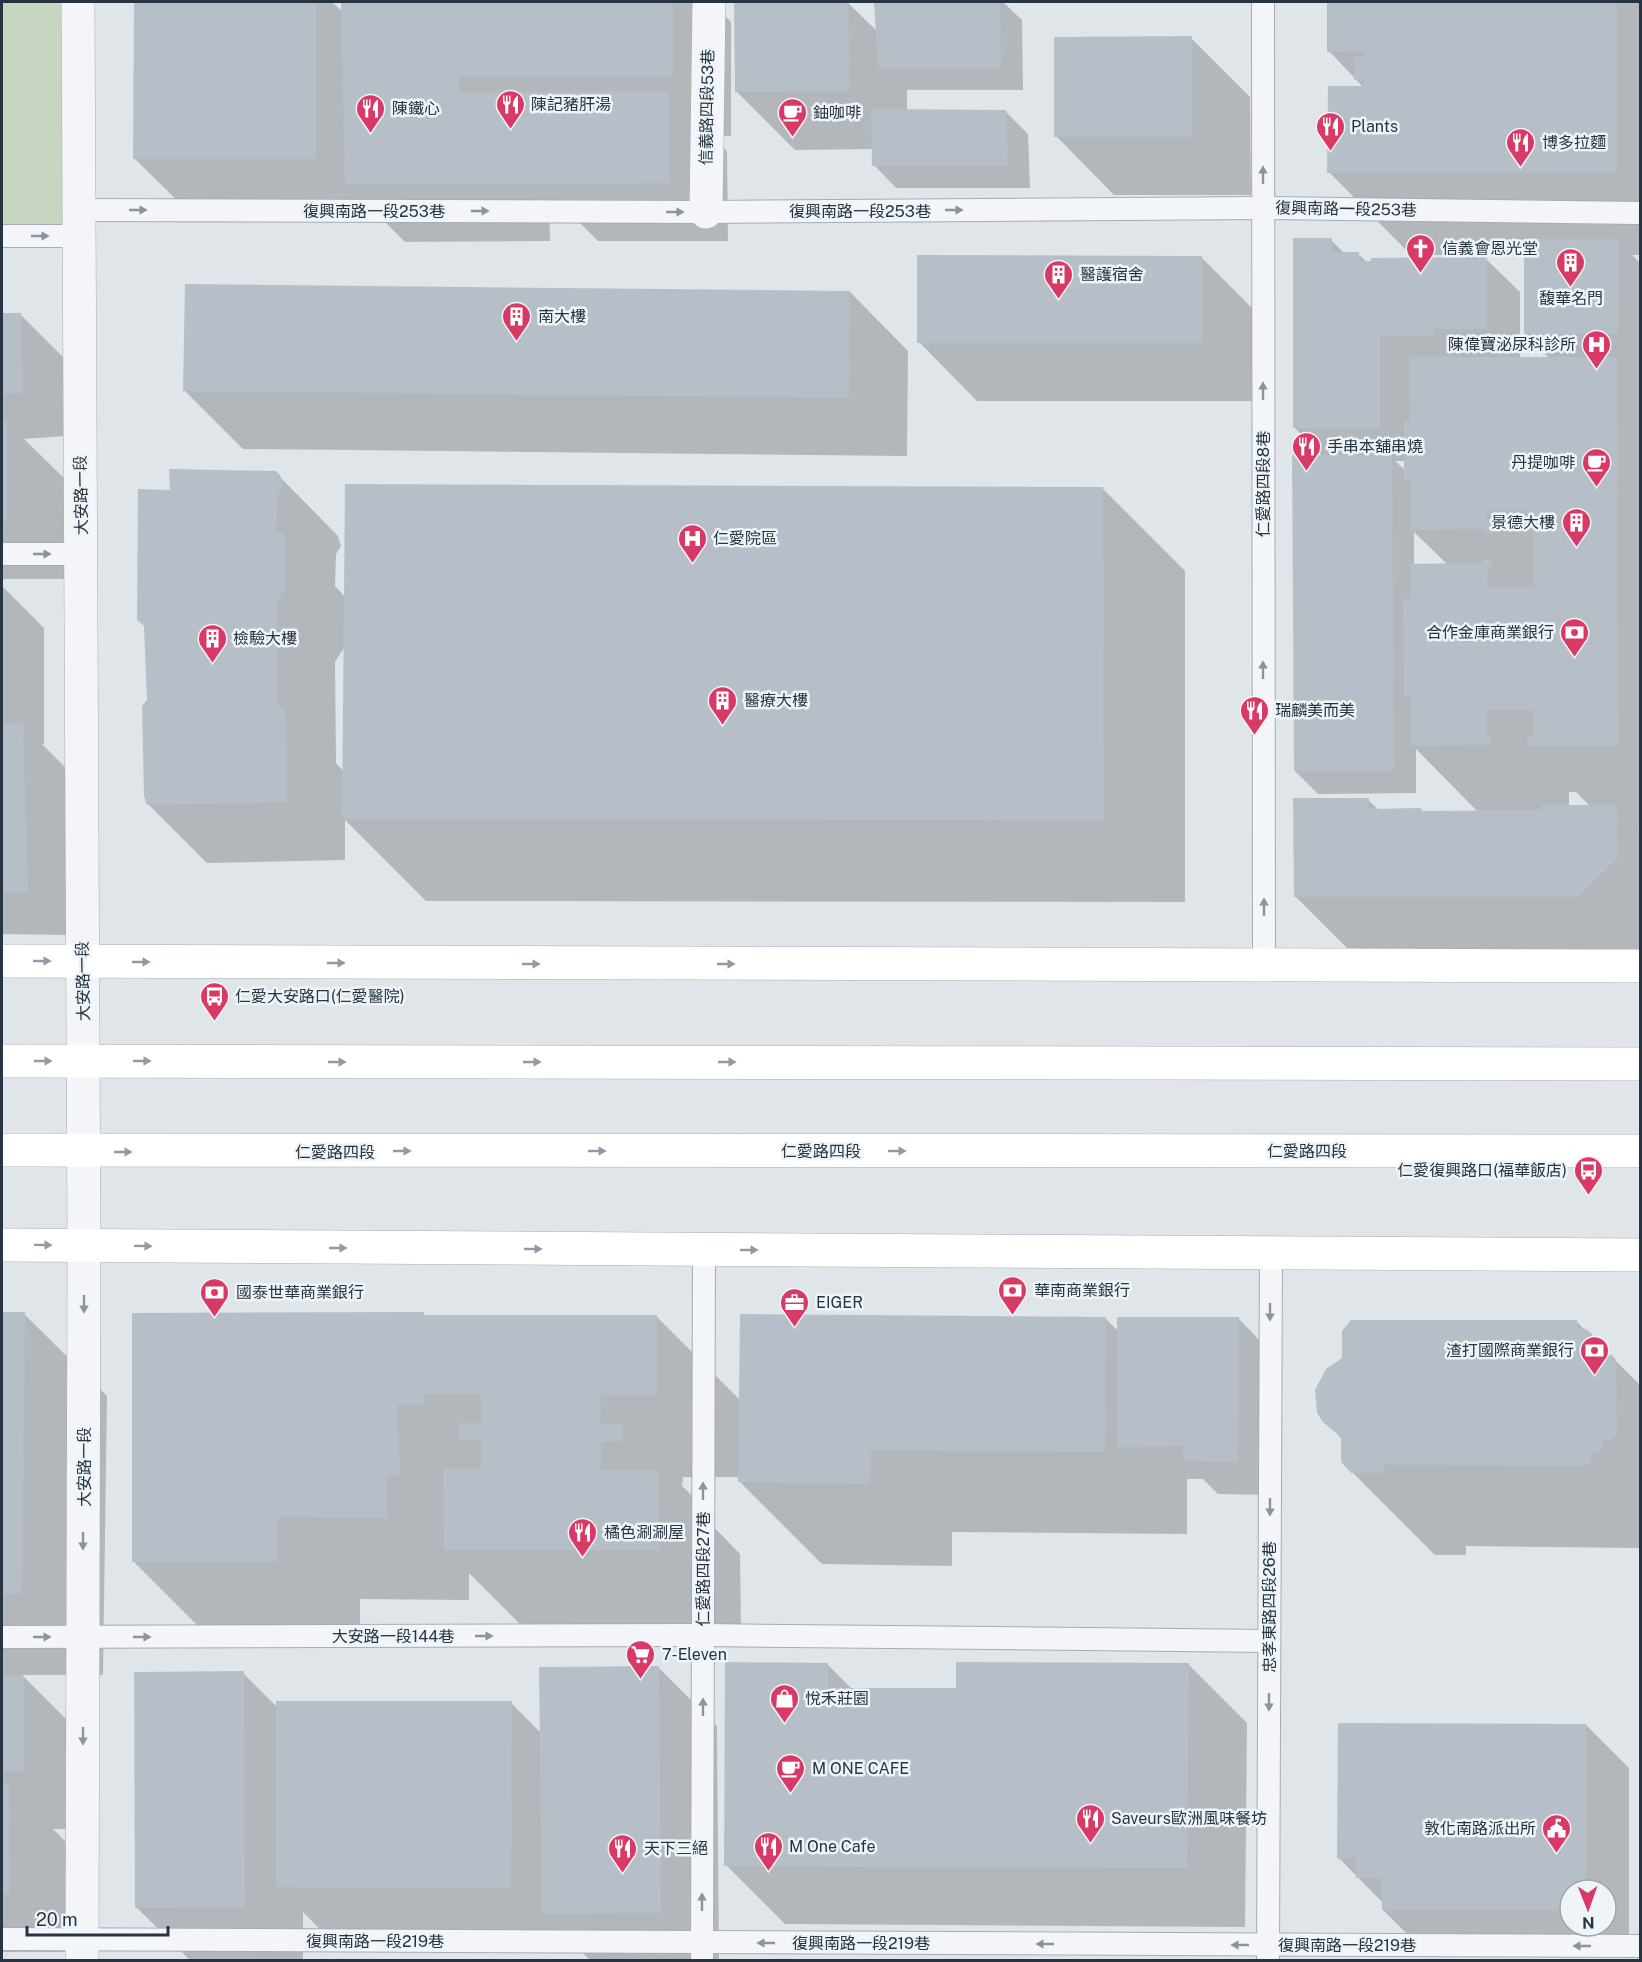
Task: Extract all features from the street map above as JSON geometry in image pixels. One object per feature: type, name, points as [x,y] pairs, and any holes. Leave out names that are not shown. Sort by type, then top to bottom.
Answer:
[{"type":"main road","points":[[2,961],[1641,966]]},
{"type":"main road","points":[[2,1061],[1641,1064]]},
{"type":"main road","name":"仁愛路四段","points":[[2,1150],[83,1152],[1641,1151]]},
{"type":"main road","points":[[2,1245],[1641,1255]]},
{"type":"street","name":"大安路一段","points":[[78,2],[84,1061],[82,1950]]},
{"type":"street","name":"信義路四段53巷","points":[[706,212],[709,2]]},
{"type":"lane","name":"仁愛路四段8巷","points":[[1263,2],[1264,966]]},
{"type":"lane","name":"復興南路一段253巷","points":[[2,236],[80,223],[706,212],[1263,208],[1641,213]]},
{"type":"lane","points":[[2,554],[82,554]]},
{"type":"lane","name":"仁愛路四段27巷","points":[[702,1951],[704,1250]]},
{"type":"lane","name":"忠孝東路四段26巷","points":[[1268,1953],[1271,1253]]},
{"type":"lane","name":"大安路一段144巷","points":[[2,1637],[703,1635],[1269,1641]]},
{"type":"lane","name":"復興南路一段219巷","points":[[2,1939],[82,1950],[1268,1953],[1641,1946]]},
{"type":"green space","points":[[2,2],[64,2],[64,224],[2,224]]},
{"type":"building","points":[[134,2],[316,2],[316,159],[133,159]]},
{"type":"building","points":[[341,2],[673,2],[673,77],[459,77],[459,93],[669,91],[670,183],[345,184]]},
{"type":"building","points":[[734,2],[848,2],[850,91],[735,92]]},
{"type":"building","points":[[874,2],[1000,2],[1001,68],[878,68]]},
{"type":"building","points":[[1327,2],[1617,2],[1617,173],[1327,173],[1328,86],[1364,86],[1365,79],[1354,80],[1354,56],[1364,57],[1365,51],[1327,52]]},
{"type":"building","points":[[1192,36],[1192,137],[1054,137],[1054,37]]},
{"type":"building","points":[[871,109],[1006,110],[1008,166],[872,166]]},
{"type":"building","points":[[1293,238],[1332,238],[1332,252],[1359,252],[1359,261],[1371,261],[1371,258],[1487,257],[1487,329],[1433,329],[1433,336],[1380,335],[1380,428],[1293,428]]},
{"type":"building","name":"馥華名門","points":[[1524,239],[1619,239],[1618,334],[1524,334]]},
{"type":"building","name":"醫護宿舍","points":[[917,255],[1202,256],[1202,343],[917,343]]},
{"type":"building","name":"南大樓","points":[[185,284],[850,291],[849,398],[183,391]]},
{"type":"building","points":[[2,313],[21,313],[23,393],[2,394]]},
{"type":"building","name":"景德大樓","points":[[1409,357],[1617,357],[1618,746],[1527,746],[1528,737],[1533,738],[1533,710],[1487,710],[1487,737],[1491,738],[1491,745],[1410,746],[1410,696],[1404,696],[1403,599],[1410,599],[1410,564],[1483,563],[1483,560],[1491,560],[1492,569],[1487,569],[1488,587],[1534,587],[1533,511],[1487,511],[1487,524],[1492,524],[1492,533],[1483,533],[1483,529],[1410,530],[1410,480],[1404,480],[1404,421],[1410,421]]},
{"type":"building","points":[[2,420],[7,420],[7,521],[2,521]]},
{"type":"building","points":[[1292,455],[1392,455],[1394,771],[1294,771]]},
{"type":"building","name":"檢驗大樓","points":[[169,469],[276,471],[280,475],[282,486],[278,495],[276,531],[285,535],[286,587],[277,603],[278,703],[286,713],[287,802],[147,805],[144,796],[142,706],[147,700],[144,626],[137,620],[138,489],[170,490]]},
{"type":"building","name":"醫療大樓","points":[[345,484],[1103,487],[1104,820],[342,819]]},
{"type":"building","points":[[23,723],[28,892],[2,892],[2,724]]},
{"type":"building","points":[[1293,798],[1369,798],[1369,809],[1421,808],[1421,811],[1542,810],[1541,805],[1617,805],[1618,858],[1578,897],[1294,897]]},
{"type":"building","points":[[2,1312],[25,1312],[22,1594],[2,1594]]},
{"type":"building","points":[[424,1312],[424,1315],[657,1315],[657,1395],[601,1395],[600,1425],[623,1424],[623,1441],[601,1442],[601,1470],[658,1470],[659,1550],[444,1550],[443,1469],[481,1469],[481,1441],[458,1440],[458,1423],[481,1423],[481,1394],[424,1394],[424,1405],[397,1405],[400,1475],[387,1474],[387,1518],[278,1517],[278,1562],[132,1562],[132,1313]]},
{"type":"building","points":[[740,1314],[1106,1317],[1105,1452],[871,1450],[870,1484],[738,1482]]},
{"type":"building","points":[[1117,1317],[1239,1317],[1238,1462],[1183,1461],[1183,1446],[1117,1447]]},
{"type":"building","points":[[1351,1320],[1577,1320],[1577,1329],[1586,1329],[1592,1334],[1592,1342],[1599,1342],[1605,1347],[1604,1355],[1612,1355],[1616,1360],[1617,1434],[1611,1440],[1603,1441],[1603,1448],[1599,1453],[1591,1453],[1591,1461],[1586,1466],[1384,1465],[1385,1473],[1351,1473],[1341,1462],[1341,1437],[1323,1422],[1317,1413],[1315,1390],[1326,1369],[1342,1358],[1342,1331]]},
{"type":"building","points":[[725,1662],[828,1663],[828,1688],[956,1688],[956,1662],[1189,1663],[1187,1868],[724,1866]]},
{"type":"building","points":[[659,1666],[661,1913],[542,1914],[539,1667]]},
{"type":"building","points":[[244,1671],[245,1907],[135,1908],[134,1672]]},
{"type":"building","points":[[2,1676],[24,1676],[24,1771],[2,1771]]},
{"type":"building","points":[[276,1701],[512,1701],[511,1888],[276,1887]]},
{"type":"building","points":[[1338,1723],[1586,1724],[1586,1878],[1558,1878],[1558,1910],[1382,1910],[1382,1878],[1356,1878],[1355,1858],[1337,1859]]},
{"type":"building","points":[[2,1783],[9,1783],[10,1894],[2,1894]]},
{"type":"place","name":"陳記豬肝湯","points":[[510,130]]},
{"type":"place","name":"陳鐵心","points":[[371,134]]},
{"type":"place","name":"鈾咖啡","points":[[792,138]]},
{"type":"place","name":"Plants","points":[[1330,152]]},
{"type":"place","name":"博多拉麵","points":[[1521,168]]},
{"type":"place","name":"信義會恩光堂","points":[[1421,274]]},
{"type":"place","name":"馥華名門","points":[[1571,288]]},
{"type":"place","name":"醫護宿舍","points":[[1059,300]]},
{"type":"place","name":"南大樓","points":[[517,342]]},
{"type":"place","name":"陳偉寶泌尿科診所","points":[[1597,370]]},
{"type":"place","name":"手串本舖串燒","points":[[1306,472]]},
{"type":"place","name":"丹提咖啡","points":[[1596,488]]},
{"type":"place","name":"景德大樓","points":[[1576,548]]},
{"type":"place","name":"仁愛院區","points":[[692,564]]},
{"type":"place","name":"合作金庫商業銀行","points":[[1575,658]]},
{"type":"place","name":"檢驗大樓","points":[[212,664]]},
{"type":"place","name":"醫療大樓","points":[[723,726]]},
{"type":"place","name":"瑞麟美而美","points":[[1254,736]]},
{"type":"place","name":"仁愛大安路口(仁愛醫院)","points":[[214,1022]]},
{"type":"place","name":"仁愛復興路口(福華飯店)","points":[[1588,1196]]},
{"type":"place","name":"華南商業銀行","points":[[1013,1316]]},
{"type":"place","name":"國泰世華商業銀行","points":[[215,1318]]},
{"type":"place","name":"EIGER","points":[[795,1328]]},
{"type":"place","name":"渣打國際商業銀行","points":[[1595,1376]]},
{"type":"place","name":"橘色涮涮屋","points":[[583,1558]]},
{"type":"place","name":"7-Eleven","points":[[641,1680]]},
{"type":"place","name":"悅禾莊園","points":[[784,1724]]},
{"type":"place","name":"M ONE CAFE","points":[[791,1794]]},
{"type":"place","name":"Saveurs歐洲風味餐坊","points":[[1090,1844]]},
{"type":"place","name":"敦化南路派出所","points":[[1557,1854]]},
{"type":"place","name":"M One Cafe","points":[[768,1872]]},
{"type":"place","name":"天下三絕","points":[[623,1874]]}]
